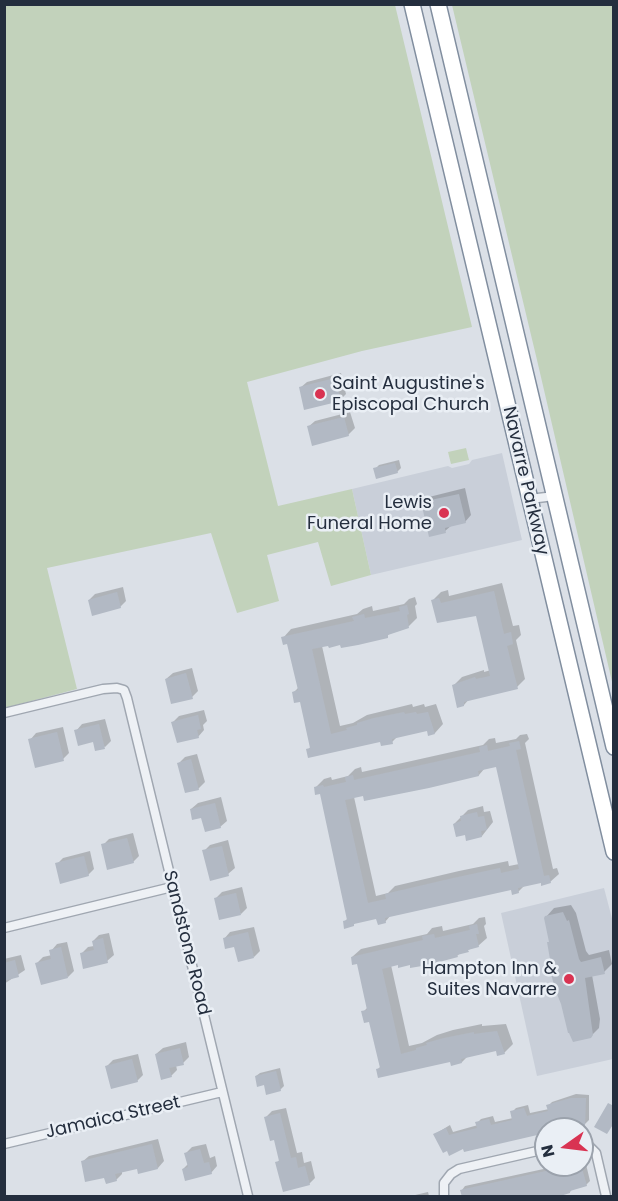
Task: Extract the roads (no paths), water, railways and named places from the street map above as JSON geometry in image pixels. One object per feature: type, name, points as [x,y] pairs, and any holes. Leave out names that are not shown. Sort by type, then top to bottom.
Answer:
[{"type":"highway","name":"Navarre Parkway","points":[[412,4],[614,852]]},
{"type":"highway","name":"Navarre Parkway","points":[[438,4],[614,747]]},
{"type":"street","points":[[530,499],[554,496]]},
{"type":"street","name":"Sandstone Road","points":[[4,713],[103,689],[124,690],[248,1197]]},
{"type":"street","points":[[4,928],[172,887]]},
{"type":"street","name":"Jamaica Street","points":[[4,1144],[222,1092]]},
{"type":"street","points":[[594,1151],[606,1197]]},
{"type":"street","points":[[444,1197],[444,1183],[451,1174],[459,1169],[534,1152]]},
{"type":"place","name":"Saint Augustine's Episcopal Church","points":[[320,394]]},
{"type":"place","name":"Lewis Funeral Home","points":[[444,513]]},
{"type":"place","name":"Hampton Inn & Suites Navarre","points":[[569,979]]}]
